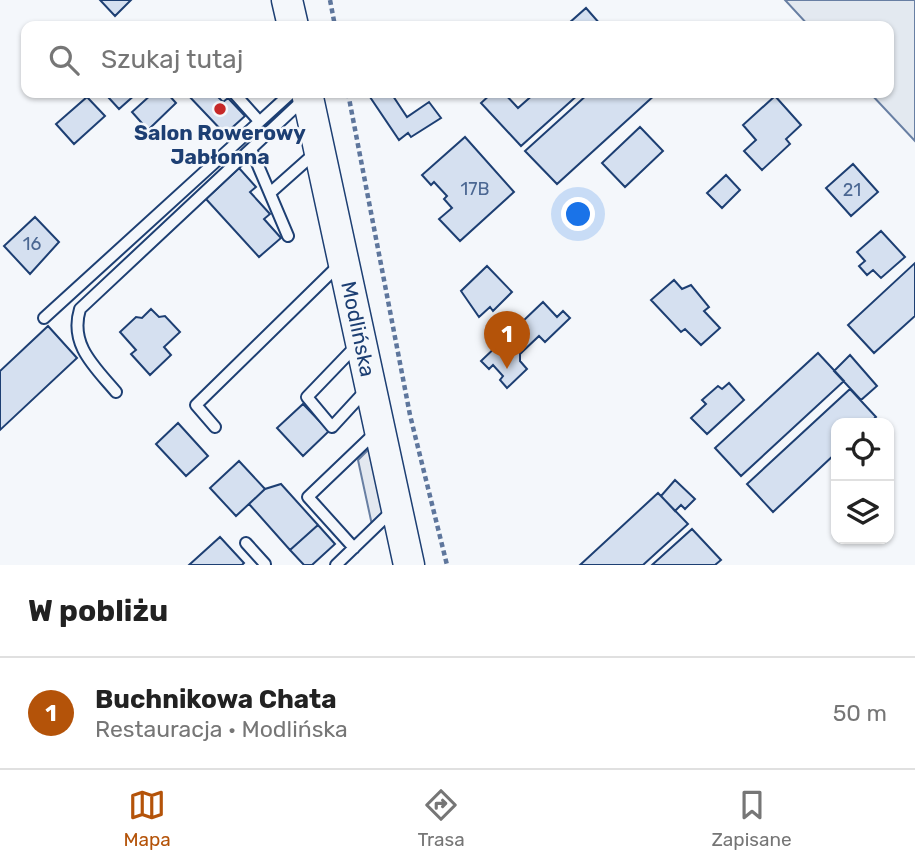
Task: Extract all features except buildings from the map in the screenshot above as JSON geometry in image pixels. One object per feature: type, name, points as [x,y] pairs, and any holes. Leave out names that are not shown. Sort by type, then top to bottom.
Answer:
[{"type":"main road","points":[[287,0],[292,21]]},
{"type":"main road","name":"Modlińska","points":[[303,98],[320,148],[409,565]]},
{"type":"lane","points":[[238,98],[259,121]]},
{"type":"lane","points":[[44,318],[259,121],[296,98]]},
{"type":"lane","points":[[116,392],[81,347],[76,334],[80,309],[251,149],[298,98]]},
{"type":"lane","points":[[270,193],[320,148]]},
{"type":"lane","points":[[251,149],[288,236]]},
{"type":"lane","points":[[215,427],[196,405],[343,261]]},
{"type":"lane","points":[[360,341],[307,397],[332,427],[370,385]]},
{"type":"lane","points":[[354,548],[308,497],[379,429]]},
{"type":"lane","points":[[336,565],[397,507]]},
{"type":"lane","points":[[246,543],[265,565]]},
{"type":"path","points":[[330,0],[334,21]]},
{"type":"path","points":[[349,98],[410,415],[447,565]]},
{"type":"shaded area","points":[[785,0],[915,0],[915,141],[875,98],[894,98],[894,21],[804,21]]},
{"type":"shaded area","points":[[372,446],[386,512],[372,525],[358,460]]},
{"type":"place","name":"Salon Rowerowy Jabłonna","points":[[220,109]]},
{"type":"place","name":"Buchnikowa Chata","points":[[507,369]]}]
